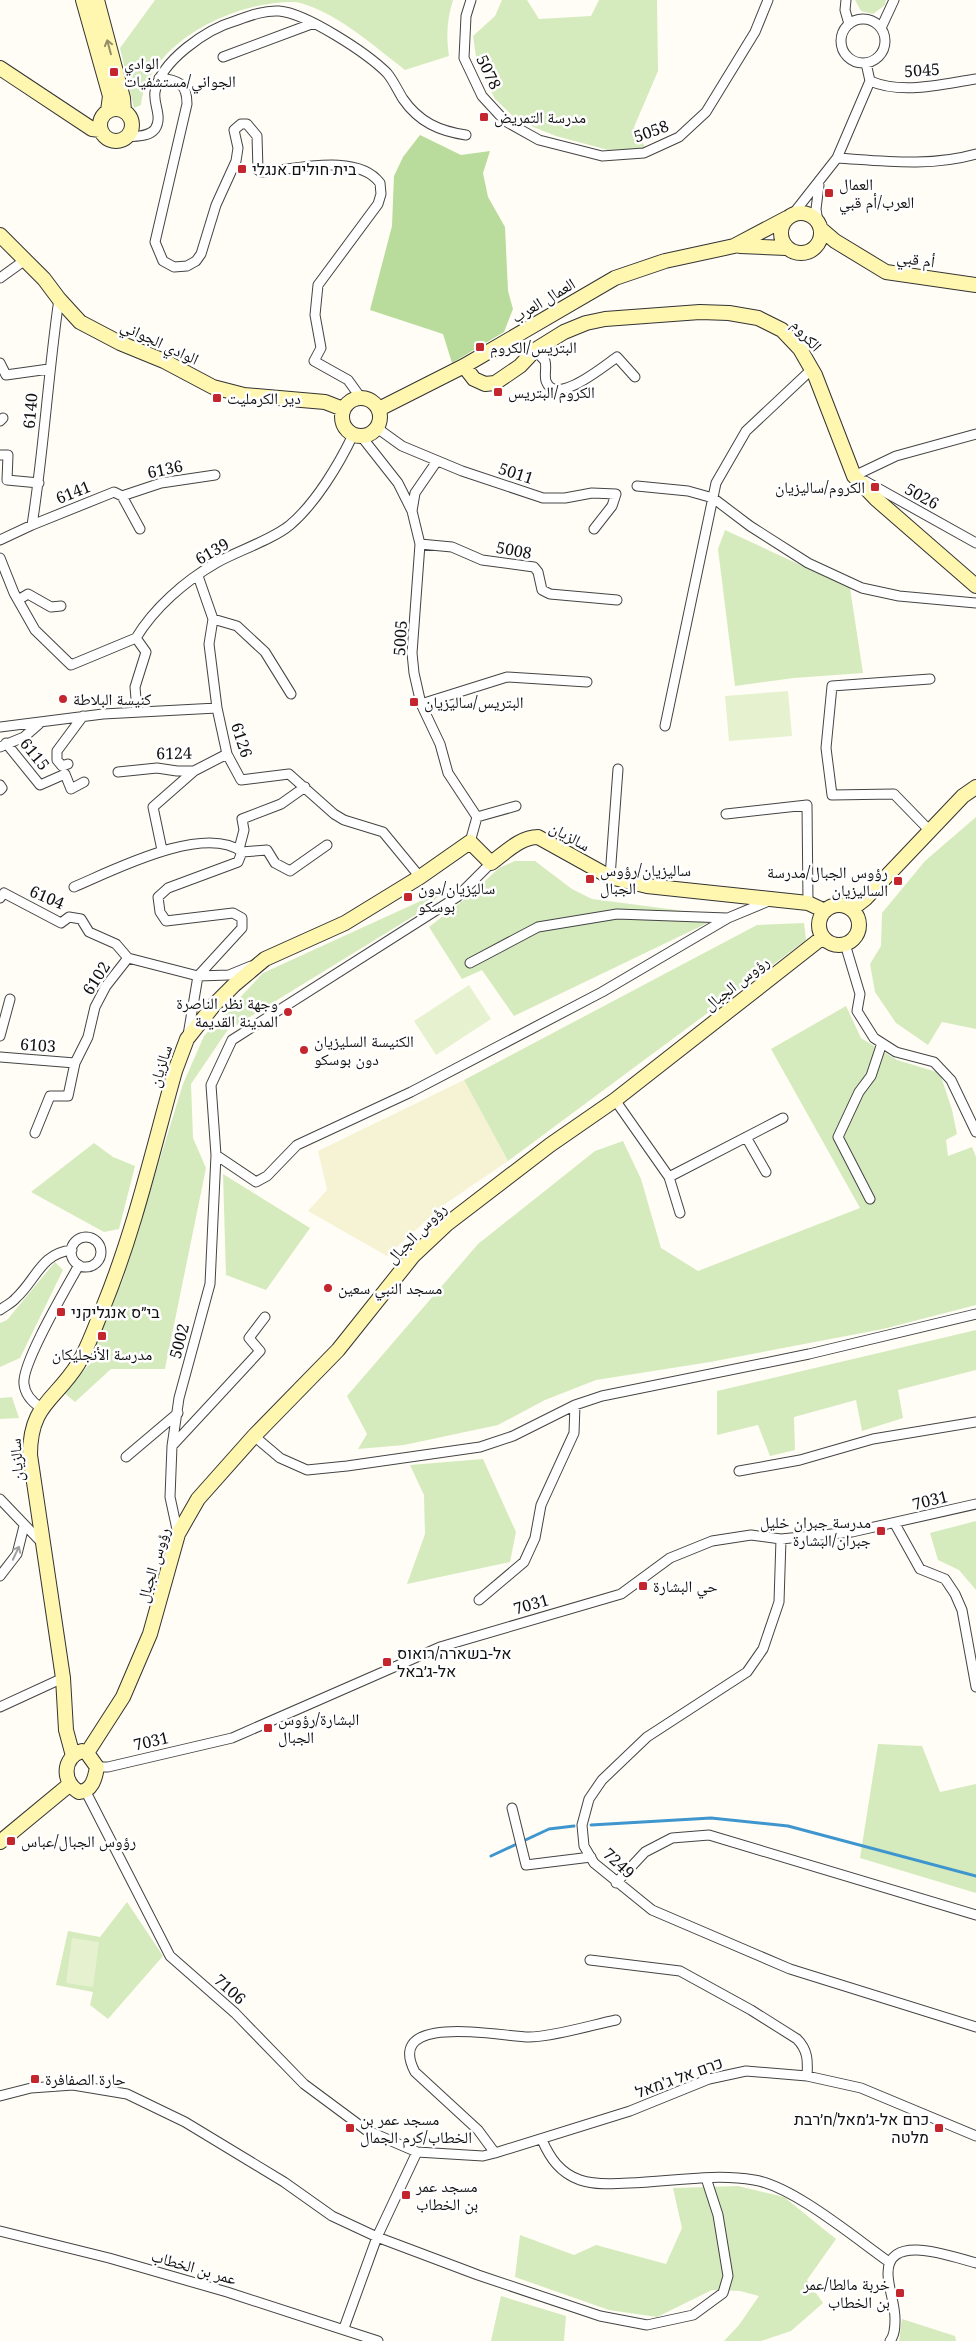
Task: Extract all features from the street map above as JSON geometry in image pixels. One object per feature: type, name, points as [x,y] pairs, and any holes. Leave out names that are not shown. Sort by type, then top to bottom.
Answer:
[{"type":"street","points":[[83,0],[110,96],[108,111],[100,121],[100,130],[103,135],[112,141],[146,135],[154,130],[157,125],[155,92],[159,78],[185,48],[227,23],[260,13],[279,11],[296,15],[334,34],[387,74],[411,110],[433,127],[466,135]]},
{"type":"street","points":[[97,0],[123,98],[124,111],[132,123],[127,137]]},
{"type":"street","name":"5078","points":[[471,0],[466,16],[464,58],[482,96],[505,121]]},
{"type":"street","name":"5058","points":[[505,121],[539,140],[602,156],[644,153],[679,137],[706,112],[755,32],[768,0]]},
{"type":"street","points":[[846,0],[845,10],[849,24]]},
{"type":"street","points":[[882,28],[894,0]]},
{"type":"street","points":[[859,19],[869,20],[882,28],[886,40],[883,52],[873,61],[866,63],[850,58],[843,49],[842,38],[849,24],[859,19]]},
{"type":"street","points":[[223,57],[314,23]]},
{"type":"street","points":[[866,63],[870,81]]},
{"type":"street","points":[[0,68],[92,129],[100,130]]},
{"type":"street","points":[[159,78],[176,80],[182,83],[187,96],[187,104],[155,242],[163,261],[174,266],[187,266],[196,261],[201,254],[216,205],[236,161],[238,148],[234,130],[241,124],[248,124],[257,136],[258,170],[261,172],[320,165],[353,168],[367,172],[380,183],[381,194],[378,204],[318,285],[315,316],[321,348],[314,361],[348,380],[361,398]]},
{"type":"street","name":"5045","points":[[870,81],[899,87],[918,88],[976,79]]},
{"type":"street","name":"العمال العرب","points":[[734,246],[790,216],[819,182],[837,158],[870,81]]},
{"type":"street","points":[[108,111],[116,109],[124,111]]},
{"type":"street","points":[[837,158],[913,163],[954,160],[976,154]]},
{"type":"street","points":[[819,182],[816,197],[819,225],[818,244],[805,253],[792,252],[786,248],[780,233],[790,216],[804,213],[819,225]]},
{"type":"street","name":"أم قبي","points":[[819,225],[835,241],[886,272],[976,285]]},
{"type":"street","name":"الوادي الجواني","points":[[0,236],[44,279],[59,300],[80,322],[213,387],[244,395],[325,402],[343,409]]},
{"type":"street","name":"العمال العرب","points":[[379,409],[464,366],[615,278],[665,261],[734,246],[786,248]]},
{"type":"street","name":"أم قبي","points":[[805,253],[828,250],[855,253]]},
{"type":"street","points":[[0,278],[25,260]]},
{"type":"street","name":"6140","points":[[32,525],[39,483],[49,369],[59,300]]},
{"type":"street","name":"الكروم","points":[[464,366],[474,378],[485,384],[495,383],[520,366],[535,350],[564,332],[586,323],[605,319],[700,312],[729,313],[758,318],[782,330],[800,349],[812,369],[854,476],[876,499],[976,586]]},
{"type":"street","points":[[535,350],[545,361],[546,382],[551,388],[560,390],[570,388],[617,357],[635,377]]},
{"type":"street","points":[[0,363],[6,376],[49,369]]},
{"type":"street","points":[[665,726],[716,483],[746,431],[812,369]]},
{"type":"street","points":[[361,398],[372,401],[379,409],[380,419],[376,428],[367,435],[357,435],[344,427],[342,421],[343,409],[350,401],[361,398]]},
{"type":"street","name":"5011","points":[[376,428],[402,446],[437,461],[543,498],[564,498],[592,493],[616,494],[612,506],[594,529]]},
{"type":"street","points":[[854,476],[896,456],[976,434]]},
{"type":"street","name":"5005","points":[[357,435],[398,483],[412,511],[420,544],[412,653],[421,704],[440,744],[448,774],[477,817]]},
{"type":"street","name":"6139","points":[[136,638],[148,618],[198,576],[216,563],[290,525],[337,468],[357,435]]},
{"type":"street","points":[[0,455],[8,455],[8,480],[39,483]]},
{"type":"street","points":[[412,511],[415,493],[437,461]]},
{"type":"street","name":"6136","points":[[122,496],[161,483],[215,475]]},
{"type":"street","name":"5026","points":[[854,476],[976,543]]},
{"type":"street","points":[[637,486],[688,491],[713,498],[750,526],[808,563],[862,588],[899,596],[976,603]]},
{"type":"street","name":"6141","points":[[0,540],[114,492],[122,496]]},
{"type":"street","points":[[122,496],[140,529]]},
{"type":"street","name":"5008","points":[[420,544],[452,547],[482,560],[534,567],[538,572],[542,590],[550,594],[617,600]]},
{"type":"street","points":[[0,558],[18,600],[35,630],[71,665],[136,638],[146,652],[135,687],[137,712]]},
{"type":"street","points":[[198,576],[213,619],[208,644],[217,708]]},
{"type":"street","points":[[18,600],[28,594],[51,607],[61,606]]},
{"type":"street","points":[[213,619],[237,626],[265,652],[290,694]]},
{"type":"street","points":[[421,704],[507,677],[587,682]]},
{"type":"street","points":[[930,679],[832,686],[826,748],[832,795],[894,794],[930,831]]},
{"type":"street","name":"6126","points":[[0,727],[83,716],[217,708],[227,754],[241,780],[289,774],[334,814],[344,820],[383,832],[420,877]]},
{"type":"street","points":[[68,764],[62,766],[57,760],[58,751],[83,716]]},
{"type":"street","points":[[3,745],[24,738],[40,723]]},
{"type":"street","name":"6115","points":[[3,745],[40,786],[65,774],[71,789],[84,782]]},
{"type":"street","name":"6124","points":[[118,772],[157,768],[194,771],[227,754]]},
{"type":"street","points":[[610,877],[618,769]]},
{"type":"street","points":[[162,850],[154,806],[194,771]]},
{"type":"street","points":[[0,785],[2,788],[0,790]]},
{"type":"street","points":[[187,1039],[198,976],[242,928],[242,918],[233,913],[166,921],[160,912],[158,897],[168,888],[238,862],[244,830],[242,820],[280,804],[305,787]]},
{"type":"street","points":[[852,910],[865,899],[963,796],[976,787]]},
{"type":"street","points":[[726,814],[807,805],[808,903],[825,911]]},
{"type":"street","points":[[491,863],[470,842],[477,817],[516,806]]},
{"type":"street","name":"سالزيان","points":[[491,863],[521,841],[530,837],[538,837],[610,877],[647,886],[808,903]]},
{"type":"street","name":"سالزيان","points":[[73,1756],[66,1730],[63,1678],[30,1455],[30,1435],[41,1408],[78,1364],[120,1267],[175,1071],[187,1039],[234,985],[265,959],[344,924],[420,877],[470,842]]},
{"type":"street","points":[[74,887],[162,850],[208,843],[225,844],[240,850],[267,850],[275,862],[290,871],[327,846]]},
{"type":"street","name":"5002","points":[[178,1534],[170,1496],[172,1446],[179,1398],[210,1284],[216,1155],[211,1085],[232,1040],[457,897],[491,863]]},
{"type":"street","name":"6104","points":[[0,898],[4,893],[61,923],[69,917],[81,920],[89,932],[116,944],[128,958]]},
{"type":"street","points":[[216,1155],[256,1182],[267,1176],[297,1145],[411,1092],[594,996],[728,918],[771,900]]},
{"type":"street","points":[[838,905],[852,910],[859,922],[859,929],[851,941],[845,944],[833,944],[823,937],[819,924],[825,911],[838,905]]},
{"type":"street","points":[[470,963],[538,927],[617,914],[728,918]]},
{"type":"street","name":"رؤوس الجبال","points":[[87,1753],[123,1697],[150,1634],[178,1534],[198,1499],[254,1436],[338,1350],[414,1256],[447,1224],[550,1145],[615,1100],[823,937]]},
{"type":"street","points":[[845,944],[860,994],[857,1011],[874,1038],[896,1052],[934,1062],[951,1080],[976,1132]]},
{"type":"street","name":"6102","points":[[35,1133],[50,1096],[68,1096],[74,1063],[88,1037],[95,1007],[106,986],[128,958],[198,976],[229,975],[265,959]]},
{"type":"street","points":[[0,1036],[10,999]]},
{"type":"street","points":[[870,1199],[838,1137],[859,1092],[871,1076],[882,1043]]},
{"type":"street","name":"6103","points":[[0,1058],[74,1063]]},
{"type":"street","points":[[615,1100],[669,1177],[680,1213]]},
{"type":"street","points":[[669,1177],[783,1118]]},
{"type":"street","points":[[746,1137],[766,1172]]},
{"type":"street","points":[[86,1237],[99,1244],[102,1254],[97,1263],[88,1267],[78,1265],[72,1257],[72,1250],[76,1241],[86,1237]]},
{"type":"street","points":[[0,1310],[17,1298],[46,1260],[54,1254],[72,1250]]},
{"type":"street","points":[[41,1408],[32,1402],[26,1393],[23,1382],[25,1370],[78,1265]]},
{"type":"street","points":[[254,1436],[280,1458],[307,1470],[480,1447],[513,1436],[575,1406],[602,1396],[809,1354],[976,1314]]},
{"type":"street","points":[[172,1446],[260,1351],[248,1338],[265,1317]]},
{"type":"street","points":[[479,1600],[524,1562],[535,1538],[541,1505],[574,1433],[575,1406]]},
{"type":"street","points":[[126,1457],[178,1413]]},
{"type":"street","points":[[739,1471],[800,1460],[873,1439],[976,1422]]},
{"type":"street","points":[[0,1499],[44,1545]]},
{"type":"street","name":"7031","points":[[97,1767],[108,1767],[232,1738],[440,1647],[621,1594],[670,1558],[712,1541],[751,1535],[781,1539],[852,1532],[895,1524],[976,1504]]},
{"type":"street","points":[[895,1524],[920,1569],[945,1579],[955,1594],[962,1610],[976,1687]]},
{"type":"street","points":[[0,1576],[17,1554],[24,1526]]},
{"type":"street","name":"7249","points":[[781,1539],[779,1602],[763,1649],[747,1672],[647,1737],[602,1780],[589,1799],[582,1825],[584,1846],[594,1863],[616,1883],[652,1910],[790,1969],[976,2027]]},
{"type":"street","points":[[0,1707],[63,1678]]},
{"type":"street","points":[[82,1751],[87,1753],[97,1767],[94,1780],[86,1792],[78,1792],[69,1785],[66,1774],[67,1766],[73,1756],[82,1751]]},
{"type":"street","points":[[0,1842],[69,1785]]},
{"type":"street","name":"7106","points":[[86,1792],[170,1956],[235,2013],[304,2084],[366,2130],[417,2152]]},
{"type":"street","points":[[512,1808],[526,1865],[591,1858]]},
{"type":"street","points":[[616,1883],[645,1852],[672,1838],[709,1835],[976,1915]]},
{"type":"street","points":[[590,1960],[680,1972],[743,2006],[797,2039],[803,2045],[806,2052],[806,2076]]},
{"type":"street","points":[[494,2153],[478,2130],[415,2072],[410,2059],[413,2042],[422,2035],[439,2031],[531,2037],[616,2020]]},
{"type":"street","name":"כרם אל ג'מאל","points":[[417,2152],[483,2156],[542,2140],[630,2111],[726,2074],[746,2071],[806,2076],[861,2088],[976,2136]]},
{"type":"street","points":[[0,2096],[31,2088],[73,2085],[128,2094],[185,2122],[284,2182],[332,2216],[377,2237],[478,2275],[600,2316],[647,2324],[693,2315],[723,2293],[728,2276],[718,2214],[706,2178]]},
{"type":"street","points":[[542,2140],[549,2157],[564,2172],[580,2180],[610,2184],[706,2178],[754,2180],[786,2190],[889,2262]]},
{"type":"street","points":[[344,2328],[377,2237],[417,2152]]},
{"type":"street","name":"عمر بن الخطاب","points":[[0,2231],[110,2258],[344,2328],[378,2341]]},
{"type":"street","points":[[890,2341],[894,2331],[895,2313],[888,2274],[889,2262],[894,2254],[903,2250],[943,2254],[976,2263]]},
{"type":"shaded area","points":[[464,1080],[508,1161],[442,1206],[387,1256],[308,1211],[327,1190],[318,1151]]},
{"type":"green space","points":[[155,0],[453,0],[448,28],[449,56],[405,70],[353,30],[325,13],[296,2],[272,3],[222,17],[198,29],[159,62],[147,83],[141,105],[134,108],[120,48]]},
{"type":"green space","points":[[502,0],[527,0],[539,19],[591,16],[599,0],[657,0],[658,71],[634,127],[646,149],[608,150],[556,136],[518,121],[495,99],[477,63],[473,36],[495,16]]},
{"type":"green space","points":[[855,0],[886,0],[885,5],[873,14],[861,11]]},
{"type":"green space","points":[[420,135],[461,155],[490,151],[483,173],[488,197],[505,227],[508,291],[513,309],[504,332],[452,363],[443,334],[370,310],[392,226],[394,176],[403,157]]},
{"type":"green space","points":[[725,530],[850,588],[863,673],[794,678],[735,686],[718,549]]},
{"type":"green space","points":[[788,691],[792,736],[729,741],[725,696]]},
{"type":"green space","points":[[976,817],[976,1029],[942,1022],[928,1045],[896,1023],[875,992],[870,964],[881,946],[882,913],[925,861]]},
{"type":"green space","points":[[515,861],[535,861],[572,889],[592,899],[722,916],[514,1016],[482,970],[462,979],[429,927],[469,896],[499,868]]},
{"type":"green space","points":[[449,888],[417,914],[227,1031],[191,1084],[193,1138],[206,1168],[165,1369],[111,1369],[75,1402],[63,1392],[87,1367],[123,1279],[183,1084],[204,1036],[263,973]]},
{"type":"green space","points":[[804,923],[806,940],[508,1161],[464,1080],[757,925]]},
{"type":"green space","points":[[469,985],[491,1019],[436,1055],[414,1021]]},
{"type":"green space","points":[[846,1006],[861,1038],[897,1060],[940,1073],[952,1110],[957,1134],[946,1140],[948,1156],[972,1147],[976,1157],[976,1305],[883,1329],[710,1362],[596,1380],[545,1400],[498,1425],[404,1445],[358,1449],[367,1434],[347,1396],[478,1244],[595,1151],[623,1141],[641,1179],[661,1248],[698,1271],[860,1208],[771,1049]]},
{"type":"green space","points":[[94,1143],[113,1157],[135,1166],[119,1229],[104,1232],[31,1192]]},
{"type":"green space","points":[[223,1174],[310,1228],[266,1290],[226,1275]]},
{"type":"green space","points":[[55,1262],[63,1270],[20,1358],[0,1367],[0,1323],[7,1320]]},
{"type":"green space","points":[[976,1330],[976,1370],[898,1390],[903,1418],[862,1431],[856,1400],[794,1417],[795,1450],[770,1456],[758,1425],[717,1435],[717,1391]]},
{"type":"green space","points":[[12,1397],[19,1418],[0,1419],[0,1398]]},
{"type":"green space","points":[[483,1459],[516,1532],[510,1562],[407,1584],[425,1534],[424,1495],[410,1465]]},
{"type":"green space","points":[[976,1521],[976,1590],[959,1570],[938,1560],[930,1533]]},
{"type":"green space","points":[[878,1744],[922,1746],[940,1792],[976,1784],[976,1893],[860,1858]]},
{"type":"green space","points":[[127,1902],[163,1956],[108,2019],[90,2005],[93,1992],[56,1985],[68,1931],[100,1937]]},
{"type":"green space","points":[[72,1938],[99,1942],[93,1987],[66,1983]]},
{"type":"green space","points":[[738,2186],[784,2197],[836,2239],[807,2280],[823,2303],[791,2331],[761,2341],[724,2341],[739,2325],[759,2296],[740,2291],[712,2290],[657,2317],[609,2310],[515,2277],[520,2235],[574,2255],[596,2245],[666,2264],[682,2228],[673,2188]]},
{"type":"green space","points":[[501,2296],[566,2316],[564,2341],[491,2341]]},
{"type":"green space","points":[[902,2319],[955,2336],[956,2341],[899,2341]]},
{"type":"waterway","points":[[591,1825],[711,1818],[788,1826],[976,1876]]},
{"type":"waterway","points":[[491,1856],[549,1829],[574,1826]]},
{"type":"place","name":"الوادي الجواني/مستشفيات","points":[[114,72]]},
{"type":"place","name":"مدرسة التمريض","points":[[484,117]]},
{"type":"place","name":"בית חולים אנגלי","points":[[242,169]]},
{"type":"place","name":"العمال العرب/أم قبي","points":[[829,193]]},
{"type":"place","name":"البتريس/الكروم","points":[[480,347]]},
{"type":"place","name":"الكروم/البتريس","points":[[498,392]]},
{"type":"place","name":"دير الكرمليت","points":[[217,398]]},
{"type":"place","name":"الكروم/ساليزيان","points":[[875,487]]},
{"type":"place","name":"كنيسة البلاطة","points":[[63,699]]},
{"type":"place","name":"البتريس/ساليزيان","points":[[414,702]]},
{"type":"place","name":"ساليزيان/رؤوس الجبال","points":[[590,879]]},
{"type":"place","name":"رؤوس الجبال/مدرسة الساليزيان","points":[[898,881]]},
{"type":"place","name":"ساليزيان/دون بوسكو","points":[[408,897]]},
{"type":"place","name":"وجهة نظر الناصرة المدينة القديمة","points":[[288,1012]]},
{"type":"place","name":"الكنيسة السليزيان دون بوسكو","points":[[304,1050]]},
{"type":"place","name":"مسجد النبي سعين","points":[[328,1288]]},
{"type":"place","name":"בי״ס אנגליקני","points":[[61,1312]]},
{"type":"place","name":"مدرسة الأنجليكان","points":[[102,1336]]},
{"type":"place","name":"مدرسة جبران خليل جبران/البشارة","points":[[881,1531]]},
{"type":"place","name":"حي البشارة","points":[[643,1586]]},
{"type":"place","name":"אל-בשארה/רואוס אל-ג׳באל","points":[[387,1662]]},
{"type":"place","name":"البشارة/رؤوس الجبال","points":[[268,1728]]},
{"type":"place","name":"رؤوس الجبال/عباس","points":[[11,1841]]},
{"type":"place","name":"حارة الصفافرة","points":[[35,2079]]},
{"type":"place","name":"مسجد عمر بن الخطاب/كرم الجمال","points":[[350,2128]]},
{"type":"place","name":"כרם אל-ג׳מאל/ח׳רבת מלטה","points":[[939,2128]]},
{"type":"place","name":"مسجد عمر بن الخطاب","points":[[406,2195]]},
{"type":"place","name":"خربة مالطا/عمر بن الخطاب","points":[[900,2293]]}]
